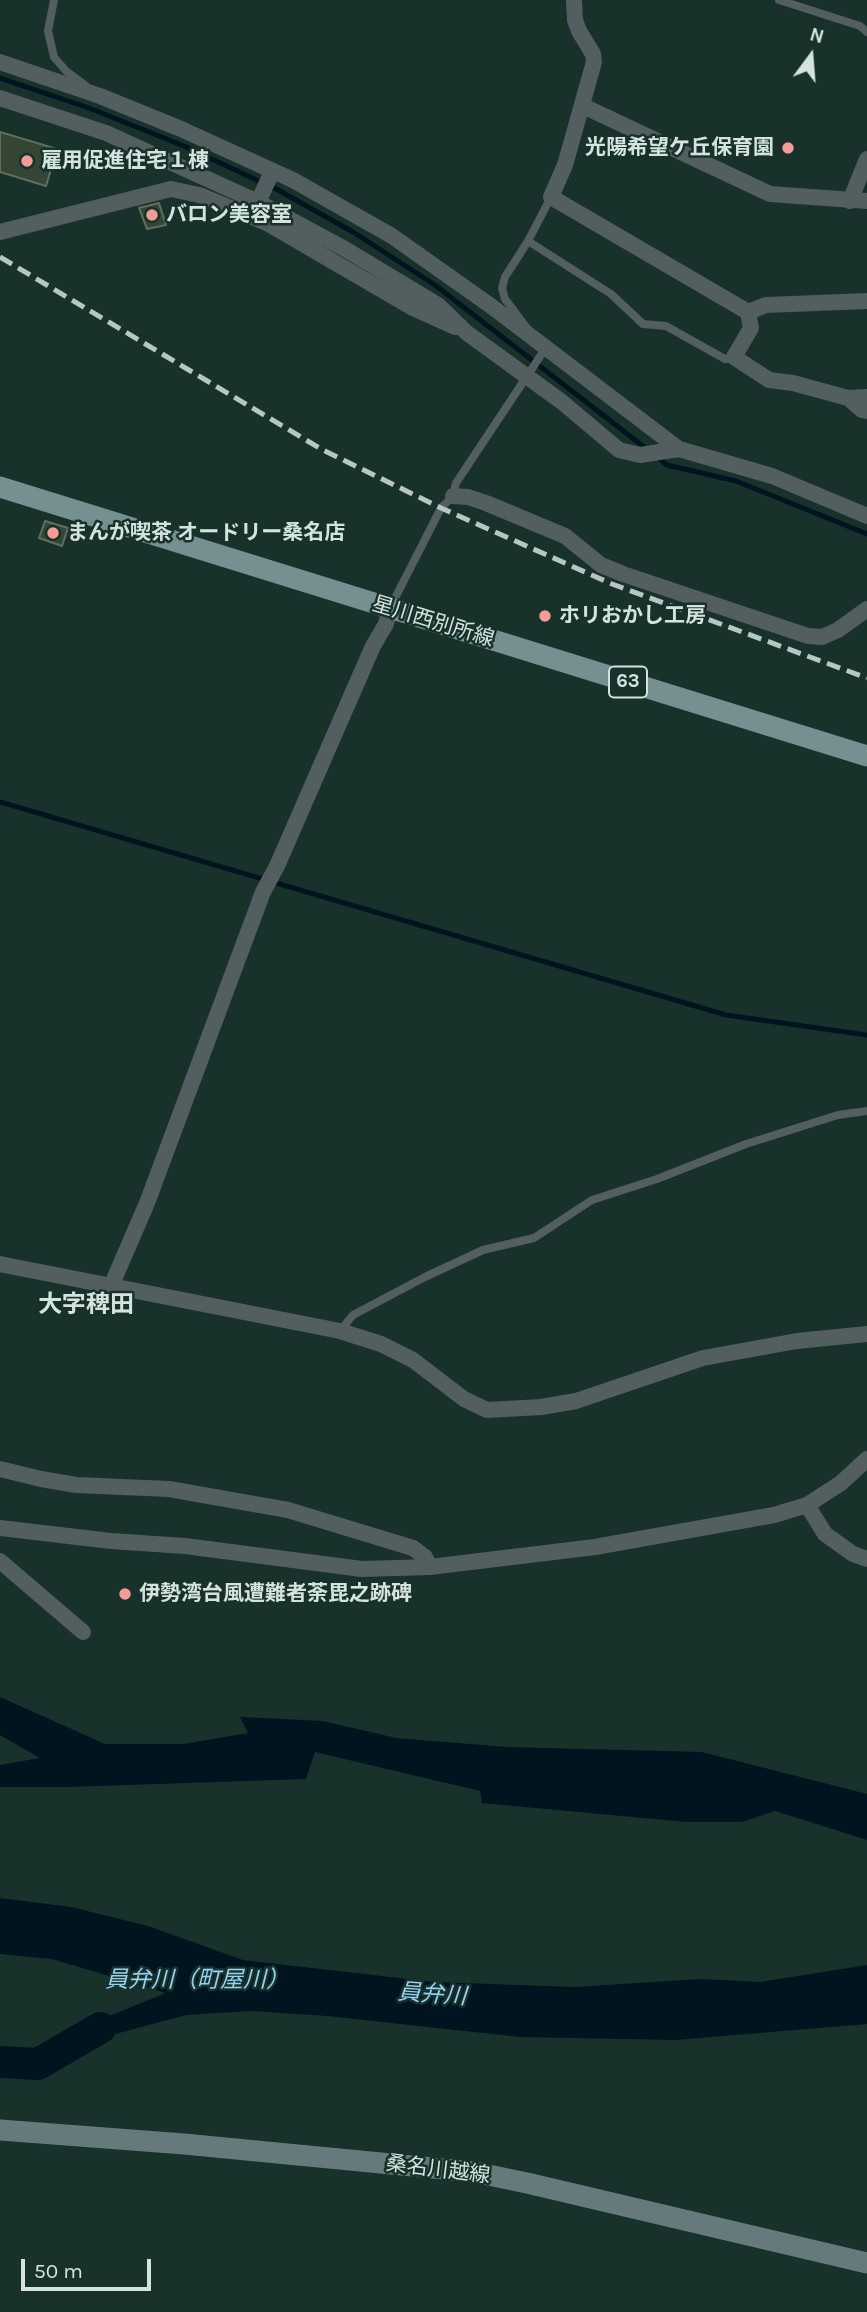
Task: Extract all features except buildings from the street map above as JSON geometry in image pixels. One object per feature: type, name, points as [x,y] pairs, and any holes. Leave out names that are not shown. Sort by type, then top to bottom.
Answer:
[{"type":"main road","name":"星川西別所線","points":[[0,486],[867,755]]},
{"type":"main road","name":"桑名川越線","points":[[0,2130],[184,2144],[474,2172],[867,2263]]},
{"type":"street","points":[[574,0],[575,20],[593,54],[594,62],[565,165],[551,197],[748,312],[751,328],[734,357],[769,380],[793,383],[848,398],[867,397]]},
{"type":"street","points":[[0,62],[100,96],[181,129],[343,207],[392,236],[491,306],[540,350],[673,450],[772,476],[867,516]]},
{"type":"street","points":[[0,98],[106,133],[259,200],[345,248],[438,305],[467,332]]},
{"type":"street","points":[[583,106],[770,194],[867,201]]},
{"type":"street","points":[[849,201],[867,159]]},
{"type":"street","points":[[259,200],[271,174]]},
{"type":"street","points":[[0,232],[171,189],[199,195],[267,223],[413,308],[467,332],[528,371],[619,450],[640,455],[673,450]]},
{"type":"street","points":[[748,312],[766,304],[867,301]]},
{"type":"street","points":[[848,398],[867,411]]},
{"type":"street","points":[[453,496],[468,497],[486,503],[565,536],[601,565],[623,575],[808,636],[822,637],[838,630],[867,608]]},
{"type":"street","points":[[112,1284],[152,1191],[269,881],[373,646],[386,624],[390,609]]},
{"type":"street","points":[[0,1264],[340,1331],[382,1344],[413,1360],[464,1399],[487,1410],[541,1408],[576,1401],[703,1358],[797,1341],[867,1334]]},
{"type":"street","points":[[0,1528],[111,1541],[185,1546],[362,1569],[430,1567],[594,1547],[774,1515],[807,1505],[841,1483],[867,1459]]},
{"type":"street","points":[[0,1469],[76,1485],[169,1489],[288,1510],[413,1548],[425,1557],[430,1567]]},
{"type":"street","points":[[807,1505],[825,1534],[853,1554],[867,1559]]},
{"type":"street","points":[[0,1562],[83,1632]]},
{"type":"lane","points":[[54,0],[48,31],[54,57],[66,71],[100,96]]},
{"type":"lane","points":[[779,0],[860,26],[867,32]]},
{"type":"lane","points":[[390,609],[441,509],[453,496],[456,483],[540,350],[524,322],[505,299],[502,288],[505,277],[551,197]]},
{"type":"lane","points":[[528,241],[611,294],[643,324],[667,326],[725,359],[737,358]]},
{"type":"lane","points":[[340,1331],[353,1315],[425,1277],[483,1250],[534,1238],[592,1200],[657,1179],[746,1144],[838,1115],[867,1111]]},
{"type":"water","points":[[0,1697],[105,1744],[184,1744],[248,1733],[240,1717],[323,1721],[396,1738],[507,1747],[702,1752],[867,1794],[867,1840],[775,1811],[742,1822],[686,1822],[482,1803],[480,1791],[315,1752],[306,1779],[0,1787],[0,1765],[40,1758],[0,1735]]},
{"type":"water","name":"員弁川（町屋川）","points":[[0,1898],[71,1907],[148,1926],[243,1960],[434,1982],[575,1987],[700,1979],[760,1982],[867,1965],[867,2024],[676,2040],[520,2037],[327,2016],[251,2011],[186,2015],[108,2036],[94,2022],[166,1993],[52,1959],[0,1954]]},
{"type":"waterway","points":[[0,78],[89,108],[184,146],[278,190],[353,232],[435,285],[648,450]]},
{"type":"waterway","points":[[656,456],[667,465],[736,481],[867,534]]},
{"type":"waterway","points":[[0,802],[726,1015],[867,1035]]},
{"type":"waterway","points":[[0,2062],[38,2064],[100,2028]]},
{"type":"railway","points":[[0,257],[321,449],[441,508],[612,584],[867,678]]},
{"type":"place","name":"光陽希望ケ丘保育園","points":[[788,148]]},
{"type":"place","name":"雇用促進住宅１棟","points":[[27,161]]},
{"type":"place","name":"バロン美容室","points":[[152,215]]},
{"type":"place","name":"まんが喫茶 オードリー桑名店","points":[[53,533]]},
{"type":"place","name":"ホリおかし工房","points":[[545,616]]},
{"type":"place","name":"伊勢湾台風遭難者荼毘之跡碑","points":[[125,1594]]},
{"type":"district","name":"大字稗田","points":[[86,1305]]},
{"type":"water label","name":"員弁川","points":[[432,1995]]}]
